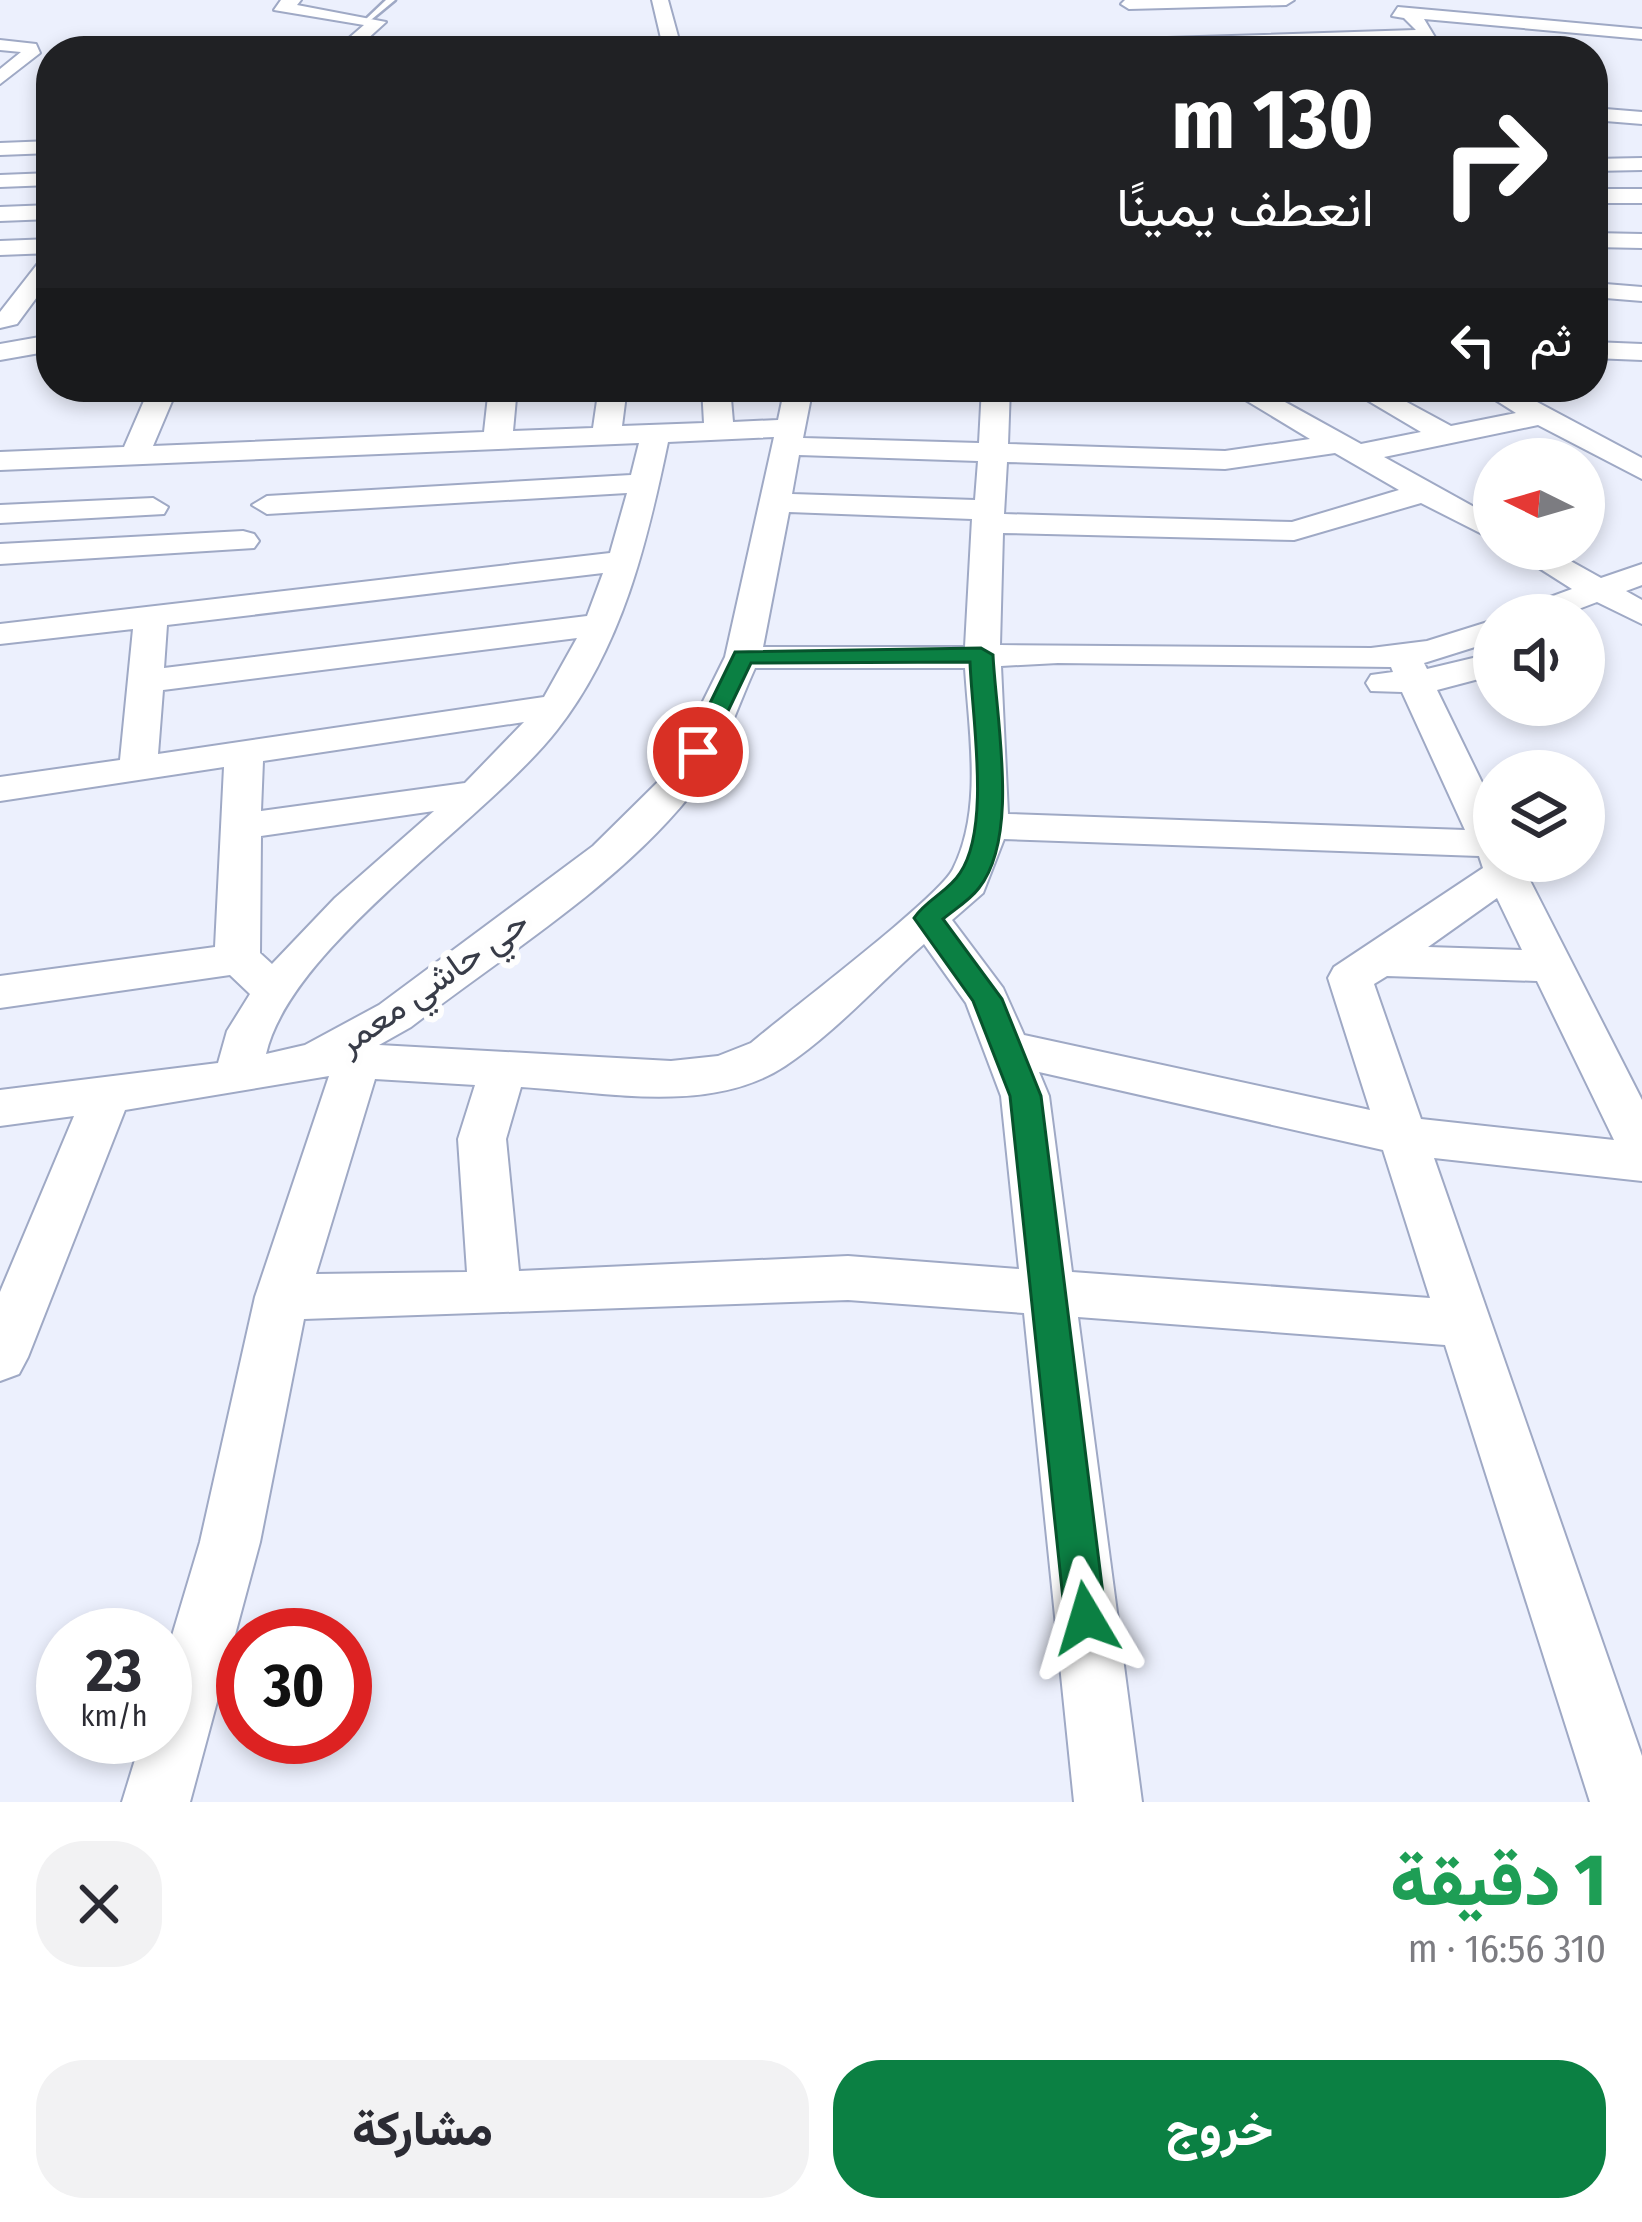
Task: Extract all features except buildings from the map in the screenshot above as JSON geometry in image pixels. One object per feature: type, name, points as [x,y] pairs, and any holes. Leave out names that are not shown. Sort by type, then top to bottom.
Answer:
[{"type":"street","points":[[292,0],[280,7],[378,22],[363,36]]},
{"type":"street","points":[[660,0],[669,36]]},
{"type":"street","points":[[1127,2],[1286,0]]},
{"type":"street","points":[[1383,0],[1382,7],[1418,9],[1532,33],[1642,34]]},
{"type":"street","points":[[1127,2],[1160,36]]},
{"type":"street","points":[[1408,36],[1430,35],[1418,9]]},
{"type":"street","points":[[1148,24],[1321,18]]},
{"type":"street","points":[[0,45],[30,48],[31,53],[0,78]]},
{"type":"street","points":[[1608,115],[1642,118]]},
{"type":"street","points":[[1608,137],[1642,136]]},
{"type":"street","points":[[0,148],[36,147]]},
{"type":"street","points":[[1608,165],[1642,164]]},
{"type":"street","points":[[0,181],[36,180]]},
{"type":"street","points":[[1608,196],[1642,196]]},
{"type":"street","points":[[0,214],[36,213]]},
{"type":"street","points":[[1608,240],[1642,241]]},
{"type":"street","points":[[0,248],[36,247]]},
{"type":"street","points":[[3,325],[36,282]]},
{"type":"street","points":[[1608,291],[1642,294]]},
{"type":"street","points":[[0,352],[36,346]]},
{"type":"street","points":[[1608,351],[1642,352]]},
{"type":"street","points":[[144,546],[153,507],[148,454],[160,402]]},
{"type":"street","points":[[498,438],[502,402]]},
{"type":"street","points":[[607,434],[611,402]]},
{"type":"street","points":[[717,402],[719,429]]},
{"type":"street","name":"حي حاشي معمر","points":[[0,1108],[238,1078],[337,1060],[607,855],[686,776],[743,657],[795,402]]},
{"type":"street","points":[[157,1802],[230,1542],[337,1060],[671,1078],[723,1073],[767,1055],[968,883],[983,856],[989,826],[974,659],[996,402]]},
{"type":"street","points":[[1264,402],[1473,519]]},
{"type":"street","points":[[1388,402],[1448,435]]},
{"type":"street","points":[[1516,402],[1642,470]]},
{"type":"street","points":[[0,461],[719,429],[995,453],[1252,460],[1448,435],[1541,416]]},
{"type":"street","points":[[238,1078],[250,1030],[274,991],[477,793],[556,706],[600,625],[656,431]]},
{"type":"street","points":[[267,505],[644,482]]},
{"type":"street","points":[[773,502],[1294,531],[1425,492]]},
{"type":"street","points":[[0,514],[153,507]]},
{"type":"street","points":[[0,554],[243,541]]},
{"type":"street","points":[[0,634],[622,561]]},
{"type":"street","points":[[1563,570],[1638,608]]},
{"type":"street","points":[[1587,594],[1642,574]]},
{"type":"street","points":[[1605,619],[1638,608]]},
{"type":"street","points":[[138,768],[151,616]]},
{"type":"street","points":[[145,681],[600,625]]},
{"type":"street","points":[[1411,670],[1473,640]]},
{"type":"street","points":[[743,657],[1411,670],[1473,666]]},
{"type":"street","points":[[1411,670],[1473,803]]},
{"type":"street","points":[[0,789],[556,706]]},
{"type":"street","points":[[244,752],[236,943],[240,959],[274,991]]},
{"type":"street","points":[[241,826],[477,793]]},
{"type":"street","points":[[989,826],[1473,855]]},
{"type":"street","points":[[1473,879],[1379,961],[1350,978],[1460,1323],[1629,1794]]},
{"type":"street","points":[[1510,882],[1642,1148]]},
{"type":"street","points":[[928,918],[987,999],[1025,1096],[1108,1802]]},
{"type":"street","points":[[0,992],[240,959]]},
{"type":"street","points":[[1379,961],[1552,966]]},
{"type":"street","points":[[1006,1048],[1398,1135],[1642,1162]]},
{"type":"street","points":[[495,1294],[482,1139],[503,1069]]},
{"type":"street","points":[[0,1357],[106,1095]]},
{"type":"street","points":[[282,1297],[495,1294],[848,1278],[1460,1323]]},
{"type":"lane","points":[[369,17],[391,0]]},
{"type":"route","points":[[698,752],[743,657],[940,659],[981,655],[989,826],[983,856],[968,883],[928,918],[987,999],[1025,1096],[1086,1618]]}]
